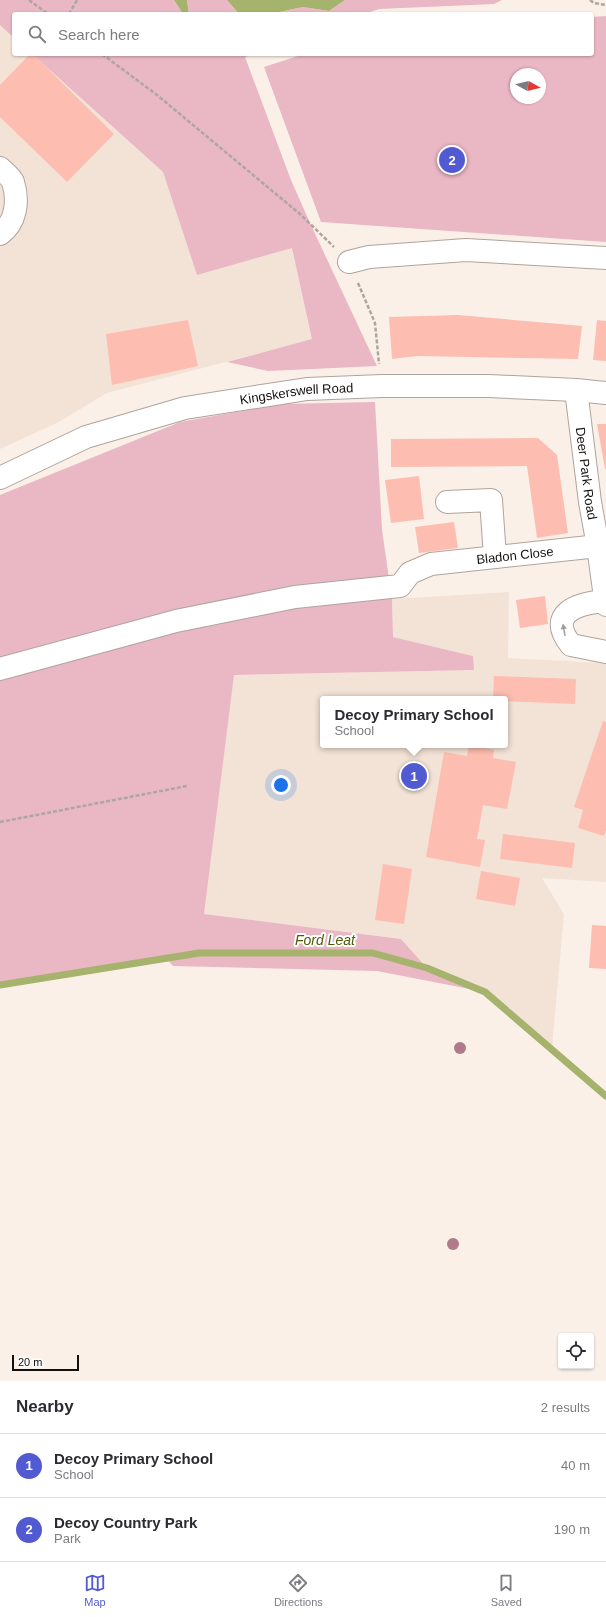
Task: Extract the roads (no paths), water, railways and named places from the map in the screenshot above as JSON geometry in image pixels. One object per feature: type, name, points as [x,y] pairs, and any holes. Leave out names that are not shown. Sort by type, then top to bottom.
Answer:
[{"type":"street","points":[[0,168],[12,181],[16,202],[14,219],[6,230],[0,234]]},
{"type":"street","points":[[349,262],[369,257],[466,250],[606,258]]},
{"type":"street","name":"Kingskerswell Road","points":[[0,478],[86,437],[185,408],[307,389],[382,386],[489,386],[576,390],[606,393]]},
{"type":"street","name":"Deer Park Road","points":[[576,390],[590,502],[600,522],[598,546],[606,603]]},
{"type":"street","points":[[447,502],[491,500],[495,557]]},
{"type":"street","name":"Bladon Close","points":[[0,668],[176,621],[295,597],[400,586],[410,573],[431,564],[598,546]]},
{"type":"street","points":[[606,603],[588,602],[576,606],[565,614],[562,625],[565,638],[571,645],[606,652]]},
{"type":"waterway","name":"Ford Leat","points":[[0,985],[199,953],[373,953],[427,968],[485,992],[606,1096]]},
{"type":"place","name":"Decoy Country Park","points":[[452,160]]},
{"type":"place","name":"Decoy Primary School","points":[[414,776]]}]
